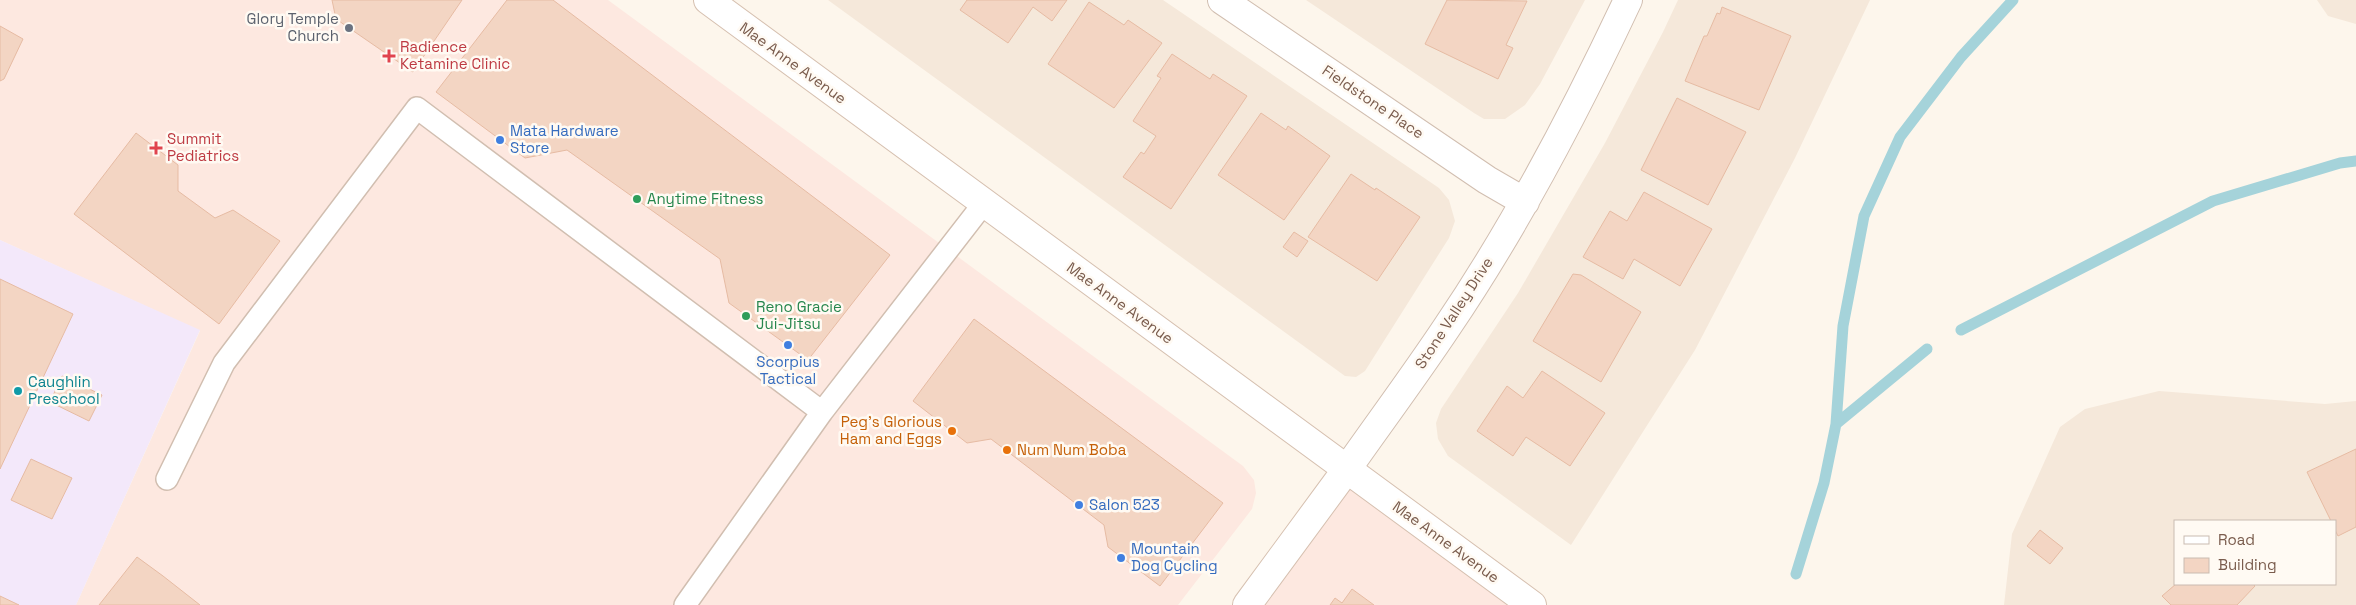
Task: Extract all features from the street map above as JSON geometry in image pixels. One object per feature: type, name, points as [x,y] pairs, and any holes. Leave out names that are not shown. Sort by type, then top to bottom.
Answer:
[{"type":"street","name":"Mae Anne Avenue","points":[[708,0],[1532,605]]},
{"type":"street","name":"Fieldstone Place","points":[[1222,0],[1487,180],[1525,202]]},
{"type":"street","name":"Stone Valley Drive","points":[[1247,605],[1347,469],[1448,326],[1525,202],[1584,92],[1628,0]]},
{"type":"lane","points":[[167,479],[224,363],[417,108],[822,412]]},
{"type":"lane","points":[[686,605],[822,412],[984,203]]},
{"type":"shaded area","points":[[0,0],[608,0],[1243,466],[1254,480],[1256,493],[1252,509],[1178,605],[76,605],[200,331],[0,240]]},
{"type":"shaded area","points":[[828,0],[1163,0],[1439,188],[1449,200],[1455,221],[1449,238],[1365,371],[1356,377],[1345,376]]},
{"type":"shaded area","points":[[1306,0],[1585,0],[1540,84],[1525,105],[1505,119],[1484,119]]},
{"type":"shaded area","points":[[1678,0],[1870,0],[1795,158],[1695,350],[1571,545],[1448,456],[1438,439],[1436,423],[1441,409],[1518,293],[1605,143]]},
{"type":"shaded area","points":[[2317,0],[2356,0],[2356,24],[2328,16]]},
{"type":"shaded area","points":[[0,240],[200,330],[76,605],[0,605]]},
{"type":"shaded area","points":[[2159,391],[2325,404],[2356,401],[2356,605],[2004,605],[2012,534],[2060,427],[2085,409]]},
{"type":"shaded area","points":[[1347,469],[1532,605],[1247,605]]},
{"type":"building","points":[[332,0],[462,0],[413,72],[336,19]]},
{"type":"building","points":[[507,0],[553,0],[890,255],[808,360],[729,303],[720,259],[567,150],[525,158],[436,92]]},
{"type":"building","points":[[967,0],[1067,0],[1052,21],[1033,7],[1008,43],[960,10]]},
{"type":"building","points":[[1447,0],[1527,1],[1506,45],[1513,48],[1498,79],[1425,44]]},
{"type":"building","points":[[1089,2],[1124,25],[1128,20],[1162,43],[1114,108],[1048,64]]},
{"type":"building","points":[[1722,7],[1791,36],[1759,110],[1685,81],[1704,36],[1707,36],[1717,13],[1720,14]]},
{"type":"building","points":[[0,26],[23,39],[4,79],[0,81]]},
{"type":"building","points":[[1172,54],[1210,79],[1213,74],[1247,96],[1171,209],[1123,177],[1141,152],[1144,154],[1156,136],[1133,121],[1161,78],[1157,76]]},
{"type":"building","points":[[1677,98],[1746,132],[1708,205],[1641,170]]},
{"type":"building","points":[[1261,113],[1286,130],[1288,126],[1330,156],[1284,220],[1218,175]]},
{"type":"building","points":[[136,133],[178,165],[178,191],[215,218],[233,210],[280,241],[219,324],[74,214]]},
{"type":"building","points":[[1351,174],[1420,217],[1377,281],[1308,237]]},
{"type":"building","points":[[1644,192],[1712,229],[1680,286],[1634,259],[1623,279],[1583,257],[1610,211],[1627,221]]},
{"type":"building","points":[[1294,232],[1308,241],[1297,257],[1283,247]]},
{"type":"building","points":[[1573,274],[1581,275],[1641,312],[1601,382],[1533,341]]},
{"type":"building","name":"Caughlin Preschool","points":[[0,279],[73,314],[0,469]]},
{"type":"building","points":[[974,319],[1223,503],[1160,586],[1108,547],[1104,525],[991,439],[967,443],[913,401]]},
{"type":"building","points":[[1542,371],[1605,413],[1570,466],[1526,437],[1513,456],[1477,431],[1507,386],[1523,398]]},
{"type":"building","points":[[62,376],[102,395],[89,421],[50,402]]},
{"type":"building","points":[[2356,449],[2356,527],[2338,536],[2336,520],[2331,520],[2307,472]]},
{"type":"building","points":[[31,459],[72,478],[52,519],[11,500]]},
{"type":"building","points":[[2040,530],[2063,548],[2050,564],[2027,546]]},
{"type":"building","points":[[137,557],[163,576],[200,605],[99,605]]},
{"type":"building","points":[[2175,585],[2255,586],[2237,605],[2171,605],[2162,596]]},
{"type":"building","points":[[1352,589],[1374,605],[1330,605],[1335,598],[1342,603]]},
{"type":"building","points":[[0,596],[19,605],[0,605]]},
{"type":"waterway","points":[[1836,424],[1843,326],[1864,216],[1900,137],[1961,57],[2013,0]]},
{"type":"waterway","points":[[1961,330],[2213,201],[2340,163],[2356,161]]},
{"type":"waterway","points":[[1796,574],[1824,483],[1836,424],[1927,349]]},
{"type":"place","name":"Glory Temple Church","points":[[349,28]]},
{"type":"place","name":"Radience Ketamine Clinic","points":[[389,56]]},
{"type":"place","name":"Mata Hardware Store","points":[[500,140]]},
{"type":"place","name":"Summit Pediatrics","points":[[156,148]]},
{"type":"place","name":"Anytime Fitness","points":[[637,199]]},
{"type":"place","name":"Reno Gracie Jui-Jitsu","points":[[746,316]]},
{"type":"place","name":"Scorpius Tactical","points":[[788,345]]},
{"type":"place","name":"Caughlin Preschool","points":[[18,391]]},
{"type":"place","name":"Peg's Glorious Ham and Eggs","points":[[952,431]]},
{"type":"place","name":"Num Num Boba","points":[[1007,450]]},
{"type":"place","name":"Salon 523","points":[[1079,505]]},
{"type":"place","name":"Mountain Dog Cycling","points":[[1121,558]]}]
